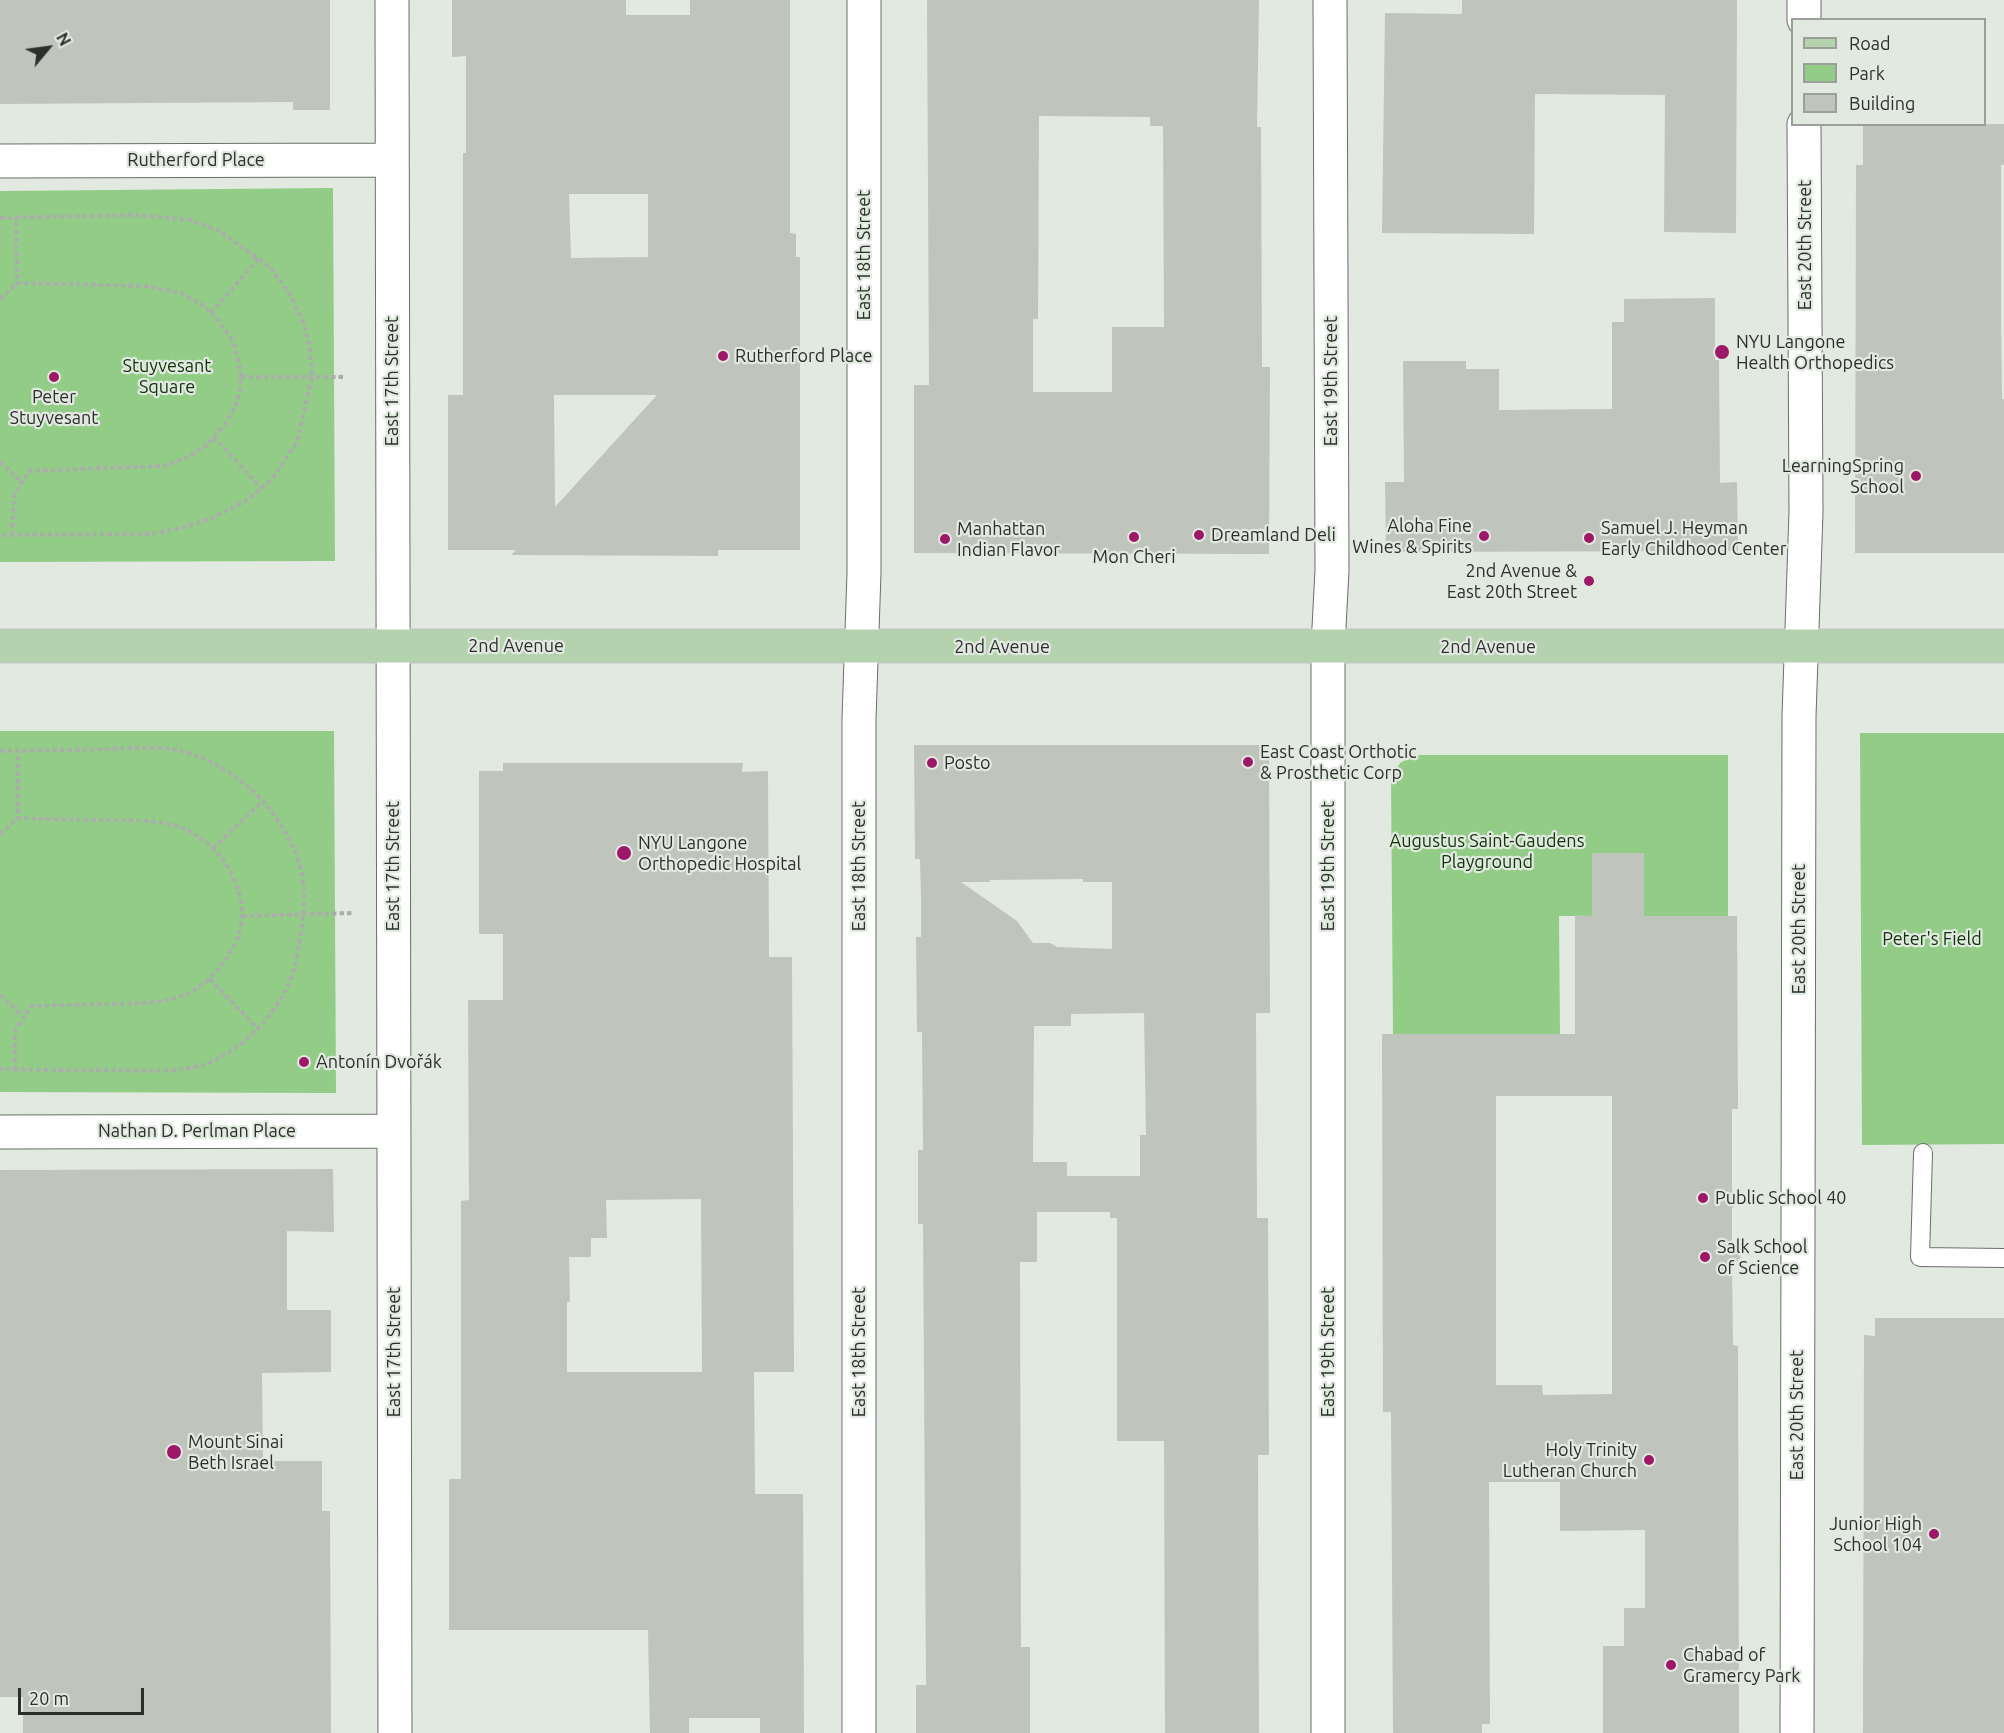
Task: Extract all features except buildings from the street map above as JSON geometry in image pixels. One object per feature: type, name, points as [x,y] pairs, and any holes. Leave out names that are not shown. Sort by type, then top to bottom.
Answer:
[{"type":"main road","name":"2nd Avenue","points":[[0,646],[2004,646]]},
{"type":"street","name":"East 17th Street","points":[[392,0],[395,1733]]},
{"type":"street","name":"East 18th Street","points":[[859,1733],[859,719],[864,573],[864,0]]},
{"type":"street","name":"East 19th Street","points":[[1328,1733],[1328,647],[1332,570],[1330,0]]},
{"type":"street","points":[[1804,0],[1804,18]]},
{"type":"street","name":"East 20th Street","points":[[1797,1733],[1799,716],[1806,512],[1804,126]]},
{"type":"street","name":"Rutherford Place","points":[[0,160],[392,160]]},
{"type":"street","name":"Nathan D. Perlman Place","points":[[0,1132],[394,1131]]},
{"type":"lane","points":[[1923,1153],[1920,1257],[2004,1258]]},
{"type":"path","points":[[0,218],[136,215],[190,220],[218,230],[270,267],[288,291],[302,319],[310,347],[312,377],[297,442],[273,478],[246,501],[221,514],[181,528],[151,534],[0,535]]},
{"type":"path","points":[[16,218],[17,284]]},
{"type":"path","points":[[212,313],[259,258]]},
{"type":"path","points":[[0,299],[17,284],[147,286],[181,293],[203,305],[220,322],[233,342],[241,377],[235,408],[208,444],[187,458],[164,466],[30,471],[14,495],[12,535]]},
{"type":"path","points":[[241,377],[346,377]]},
{"type":"path","points":[[214,437],[261,488]]},
{"type":"path","points":[[0,462],[22,483]]},
{"type":"path","points":[[0,751],[151,748],[181,751],[214,764],[242,781],[263,801],[283,830],[297,858],[304,890],[304,915],[294,969],[282,995],[257,1029],[216,1060],[190,1068],[154,1070],[0,1070]]},
{"type":"path","points":[[18,751],[18,818]]},
{"type":"path","points":[[213,848],[263,801]]},
{"type":"path","points":[[0,834],[18,818],[148,821],[183,828],[205,840],[222,857],[235,877],[242,907],[242,926],[236,944],[210,979],[188,993],[166,1001],[31,1006],[15,1030],[15,1070]]},
{"type":"path","points":[[242,916],[352,913]]},
{"type":"path","points":[[210,979],[257,1029]]},
{"type":"path","points":[[0,995],[23,1017]]},
{"type":"green space","name":"Stuyvesant Square","points":[[333,188],[335,561],[0,562],[0,191]]},
{"type":"green space","points":[[0,731],[334,731],[336,1093],[0,1092]]},
{"type":"green space","name":"Peter's Field","points":[[1860,733],[2004,733],[2004,1144],[1862,1145]]},
{"type":"green space","name":"Augustus Saint-Gaudens Playground","points":[[1415,755],[1728,755],[1728,916],[1559,916],[1560,1034],[1393,1034],[1391,779],[1400,763]]},
{"type":"place","name":"NYU Langone Health Orthopedics","points":[[1722,352]]},
{"type":"place","name":"Rutherford Place","points":[[723,356]]},
{"type":"place","name":"Peter Stuyvesant","points":[[54,377]]},
{"type":"place","name":"LearningSpring School","points":[[1916,476]]},
{"type":"place","name":"Dreamland Deli","points":[[1199,535]]},
{"type":"place","name":"Aloha Fine Wines & Spirits","points":[[1484,536]]},
{"type":"place","name":"Mon Cheri","points":[[1134,537]]},
{"type":"place","name":"Samuel J. Heyman Early Childhood Center","points":[[1589,538]]},
{"type":"place","name":"Manhattan Indian Flavor","points":[[945,539]]},
{"type":"place","name":"2nd Avenue & East 20th Street","points":[[1589,581]]},
{"type":"place","name":"East Coast Orthotic & Prosthetic Corp","points":[[1248,762]]},
{"type":"place","name":"Posto","points":[[932,763]]},
{"type":"place","name":"NYU Langone Orthopedic Hospital","points":[[624,853]]},
{"type":"place","name":"Antonín Dvořák","points":[[304,1062]]},
{"type":"place","name":"Public School 40","points":[[1703,1198]]},
{"type":"place","name":"Salk School of Science","points":[[1705,1257]]},
{"type":"place","name":"Mount Sinai Beth Israel","points":[[174,1452]]},
{"type":"place","name":"Holy Trinity Lutheran Church","points":[[1649,1460]]},
{"type":"place","name":"Junior High School 104","points":[[1934,1534]]},
{"type":"place","name":"Chabad of Gramercy Park","points":[[1671,1665]]}]
